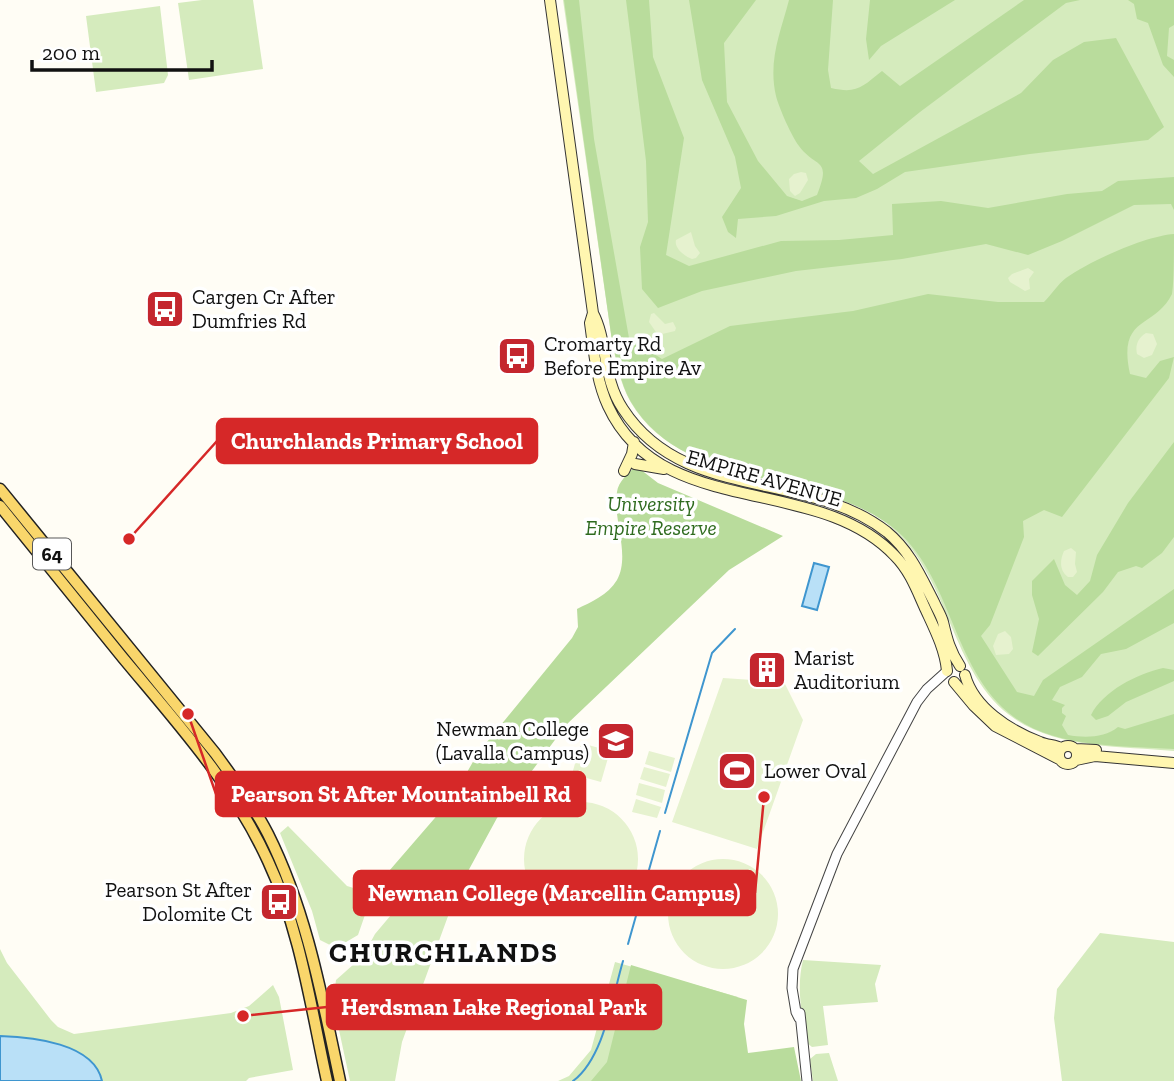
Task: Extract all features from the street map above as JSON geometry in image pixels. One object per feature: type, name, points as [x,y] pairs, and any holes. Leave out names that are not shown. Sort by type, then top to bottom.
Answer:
[{"type":"main road","name":"EMPIRE AVENUE","points":[[550,0],[593,313],[598,321],[606,368],[618,400],[638,429],[652,443],[681,462],[831,503],[862,517],[887,533],[906,551],[917,568],[940,614],[948,646],[973,694],[998,719],[1060,754]]},
{"type":"main road","name":"EMPIRE AVENUE","points":[[593,313],[590,323],[601,386],[608,407],[642,452],[671,471],[700,482],[827,514],[873,536],[895,556],[911,577],[944,654],[950,676],[974,706],[995,726],[1027,744],[1060,754]]},
{"type":"main road","points":[[624,471],[634,442]]},
{"type":"main road","points":[[635,464],[671,471]]},
{"type":"main road","name":"64","points":[[0,489],[215,753],[261,822],[280,860],[309,940],[340,1081]]},
{"type":"main road","name":"64","points":[[0,506],[207,759],[248,821],[273,872],[288,915],[302,963],[327,1081]]},
{"type":"main road","points":[[953,665],[962,670],[960,682],[950,676],[953,665]]},
{"type":"main road","points":[[1076,755],[1069,745],[1060,754],[1067,764],[1076,755],[1174,757]]},
{"type":"main road","points":[[1076,755],[1174,763]]},
{"type":"street","points":[[807,1081],[792,979],[797,963],[837,854],[918,702],[927,689],[950,676]]},
{"type":"green space","points":[[253,0],[263,69],[189,80],[178,3]]},
{"type":"green space","points":[[563,0],[1174,0],[1174,751],[1071,741],[1033,729],[1015,719],[993,700],[976,676],[925,568],[908,544],[886,523],[839,499],[709,463],[664,439],[645,422],[624,387],[612,341]]},
{"type":"green space","points":[[564,0],[579,0],[594,139],[629,338],[662,359],[730,326],[853,311],[928,294],[998,302],[1044,302],[1063,280],[1089,264],[1133,244],[1174,234],[1172,294],[1165,305],[1133,332],[1127,355],[1130,374],[1146,378],[1160,361],[1174,357],[1169,378],[1062,517],[1044,510],[1023,521],[1024,537],[990,625],[981,636],[1017,692],[1034,696],[1043,680],[1174,589],[1174,623],[1126,649],[1101,654],[1082,677],[1060,687],[1052,700],[1065,705],[1062,713],[1066,716],[1062,725],[1068,735],[1074,736],[1101,735],[1118,727],[1125,729],[1174,714],[1174,749],[1113,746],[1071,740],[1050,735],[1014,717],[992,696],[976,672],[925,564],[907,541],[884,521],[853,505],[819,493],[748,475],[713,464],[682,450],[654,430],[631,402],[619,372],[612,341]]},
{"type":"green space","points":[[626,0],[649,0],[653,57],[684,138],[666,255],[689,266],[781,241],[839,240],[893,235],[892,204],[941,201],[988,208],[1067,194],[1102,191],[1118,181],[1174,177],[1174,210],[1171,204],[1134,205],[1028,255],[986,244],[902,259],[796,271],[702,291],[658,308],[642,289],[640,247],[648,222],[646,161]]},
{"type":"green space","points":[[689,0],[756,0],[724,43],[727,102],[758,161],[787,196],[802,201],[817,195],[823,175],[820,165],[796,142],[776,96],[774,59],[789,0],[833,0],[828,70],[831,88],[847,90],[859,88],[882,71],[900,86],[1024,0],[1080,0],[1066,3],[859,161],[873,174],[1021,93],[1053,60],[1084,42],[1116,38],[1164,127],[1148,140],[905,172],[856,198],[824,201],[776,216],[738,219],[736,238],[728,232],[722,217],[741,188],[735,157],[702,80]]},
{"type":"green space","points":[[870,0],[955,0],[881,46],[869,60],[866,39]]},
{"type":"green space","points":[[1128,0],[1174,0],[1174,25],[1169,28],[1167,56],[1174,60],[1174,77],[1163,65],[1148,23],[1137,19],[1134,4]]},
{"type":"green space","points":[[160,6],[168,75],[164,83],[96,92],[86,16]]},
{"type":"green space","points":[[801,172],[806,173],[808,180],[795,196],[790,191],[789,179]]},
{"type":"green space","points":[[691,232],[700,253],[692,259],[680,251],[676,243],[676,240]]},
{"type":"green space","points":[[1028,268],[1034,272],[1029,279],[1030,289],[1025,291],[1008,278]]},
{"type":"green space","points":[[654,313],[665,324],[673,322],[675,331],[658,335],[649,322],[651,314]]},
{"type":"green space","points":[[1146,333],[1153,334],[1157,344],[1152,355],[1144,358],[1137,354],[1136,348],[1139,339]]},
{"type":"green space","points":[[1174,442],[1174,537],[1162,553],[1142,568],[1136,566],[1118,572],[1103,592],[1038,656],[1032,652],[1039,619],[1032,595],[1032,581],[1054,559],[1065,585],[1077,595],[1090,581],[1097,555],[1128,503]]},
{"type":"green space","name":"University Empire Reserve","points":[[636,466],[658,483],[783,536],[729,570],[566,725],[497,818],[454,897],[423,883],[389,887],[377,900],[370,893],[453,797],[454,782],[466,774],[478,753],[572,638],[578,627],[577,609],[604,594],[617,580],[621,570],[622,548],[617,492],[627,474]]},
{"type":"green space","points":[[1071,548],[1076,552],[1077,572],[1073,577],[1068,577],[1063,571],[1061,561],[1064,551]]},
{"type":"green space","points":[[1005,631],[1011,637],[1013,649],[1009,654],[996,655],[993,646],[998,634]]},
{"type":"green space","points":[[1163,668],[1174,670],[1174,681],[1126,702],[1108,716],[1096,720],[1091,715],[1096,706],[1112,691],[1142,674]]},
{"type":"green space","name":"Lower Oval","points":[[723,678],[784,682],[803,720],[757,849],[672,822]]},
{"type":"green space","points":[[581,743],[610,751],[601,782],[572,774]]},
{"type":"green space","points":[[649,751],[675,758],[671,772],[645,764]]},
{"type":"green space","points":[[644,767],[670,774],[666,787],[640,779]]},
{"type":"green space","points":[[639,783],[665,790],[662,803],[636,795]]},
{"type":"green space","points":[[636,799],[661,807],[657,818],[632,812]]},
{"type":"green space","points":[[581,802],[603,806],[622,818],[634,837],[638,859],[634,881],[622,900],[603,912],[581,916],[559,912],[540,900],[528,881],[524,859],[528,837],[540,818],[559,806]]},
{"type":"green space","points":[[288,826],[347,886],[370,893],[377,900],[366,912],[358,935],[336,948],[320,940],[312,911],[280,833]]},
{"type":"green space","points":[[723,859],[744,863],[762,875],[774,893],[778,914],[774,935],[762,953],[744,965],[723,969],[702,965],[684,953],[672,935],[668,914],[672,893],[684,875],[702,863]]},
{"type":"green space","points":[[412,905],[451,908],[402,1042],[395,1081],[350,1081],[333,1002],[336,980],[363,956],[375,934],[391,915]]},
{"type":"green space","points":[[1100,933],[1174,942],[1174,1081],[1062,1081],[1054,1018],[1057,989]]},
{"type":"green space","points":[[0,949],[7,963],[51,1020],[58,1027],[74,1034],[231,1013],[249,1006],[273,985],[279,997],[293,1070],[249,1078],[246,1081],[0,1081]]},
{"type":"green space","points":[[803,960],[881,965],[875,984],[878,1002],[823,1006],[828,1045],[812,1047],[807,1043],[800,991]]},
{"type":"green space","points":[[615,962],[738,997],[609,1081],[558,1081],[569,1076],[591,1050]]},
{"type":"green space","points":[[631,965],[747,1000],[744,1024],[748,1053],[794,1047],[801,1081],[591,1081],[607,1062]]},
{"type":"green space","points":[[829,1053],[838,1081],[813,1081],[810,1059],[816,1054]]},
{"type":"water","points":[[814,563],[829,567],[817,610],[802,606]]},
{"type":"water","points":[[0,1036],[28,1038],[75,1050],[97,1068],[102,1081],[0,1081]]},
{"type":"waterway","points":[[665,813],[712,653],[735,629]]},
{"type":"waterway","points":[[628,944],[660,831]]},
{"type":"waterway","points":[[573,1081],[584,1071],[600,1043],[623,961]]},
{"type":"place","name":"Cargen Cr After Dumfries Rd","points":[[165,309]]},
{"type":"place","name":"Cromarty Rd Before Empire Av","points":[[517,356]]},
{"type":"place","name":"Churchlands Primary School","points":[[129,539]]},
{"type":"place","name":"Marist Auditorium","points":[[767,670]]},
{"type":"place","name":"Pearson St After Mountainbell Rd","points":[[188,714]]},
{"type":"place","name":"Newman College (Lavalla Campus)","points":[[616,741]]},
{"type":"place","name":"Lower Oval","points":[[737,771]]},
{"type":"place","name":"Newman College (Marcellin Campus)","points":[[764,797]]},
{"type":"place","name":"Pearson St After Dolomite Ct","points":[[279,902]]},
{"type":"place","name":"Herdsman Lake Regional Park","points":[[243,1016]]},
{"type":"district","name":"CHURCHLANDS","points":[[444,952]]}]
